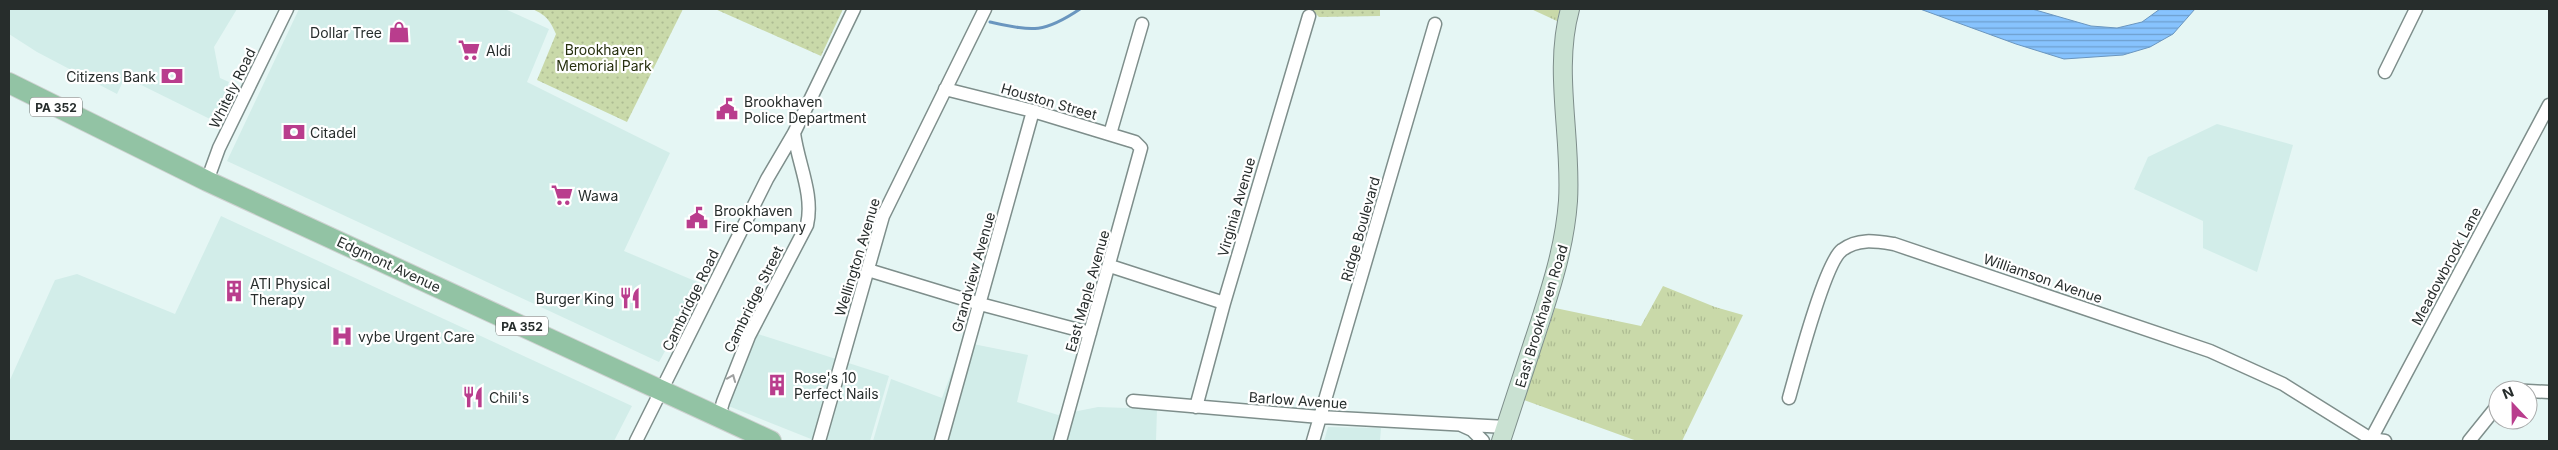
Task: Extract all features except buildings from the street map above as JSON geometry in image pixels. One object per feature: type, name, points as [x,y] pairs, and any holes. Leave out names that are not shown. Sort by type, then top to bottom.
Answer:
[{"type":"main road","name":"Edgmont Avenue","points":[[9,83],[207,181],[771,441]]},
{"type":"street","name":"Whitely Road","points":[[207,181],[219,148],[287,9]]},
{"type":"street","name":"Cambridge Road","points":[[636,441],[767,179],[794,133],[854,9]]},
{"type":"street","name":"Wellington Avenue","points":[[819,441],[883,216],[985,9]]},
{"type":"street","name":"East Brookhaven Road","points":[[1504,434],[1556,273],[1565,235],[1569,172],[1564,53],[1566,23],[1570,9]]},
{"type":"street","points":[[2385,72],[2416,9]]},
{"type":"street","name":"Virginia Avenue","points":[[1196,407],[1224,303],[1309,16]]},
{"type":"street","points":[[1110,134],[1142,24]]},
{"type":"street","name":"Ridge Boulevard","points":[[1313,441],[1435,24]]},
{"type":"street","name":"Houston Street","points":[[945,89],[1033,111],[1110,134],[1135,142],[1141,148]]},
{"type":"street","name":"Meadowbrook Lane","points":[[2371,440],[2549,105]]},
{"type":"street","name":"Grandview Avenue","points":[[940,441],[1033,111]]},
{"type":"street","name":"Cambridge Street","points":[[724,420],[721,409],[723,402],[750,336],[807,225],[809,216],[808,194],[798,159],[794,133]]},
{"type":"street","name":"East Maple Avenue","points":[[1060,441],[1110,266],[1141,148]]},
{"type":"street","name":"Williamson Avenue","points":[[1789,398],[1825,277],[1840,250],[1865,240],[1894,244],[2210,351],[2284,384],[2371,440]]},
{"type":"street","points":[[1110,266],[1224,303]]},
{"type":"street","points":[[868,270],[980,304],[1090,332]]},
{"type":"street","name":"Barlow Avenue","points":[[1133,401],[1320,417],[1461,426],[1483,424],[1504,434]]},
{"type":"street","points":[[2469,441],[2488,418]]},
{"type":"street","name":"Barlow Avenue","points":[[1461,426],[1472,430],[1483,441]]},
{"type":"street","points":[[2371,440],[2385,441]]},
{"type":"shaded area","points":[[9,9],[237,9],[214,47],[220,78],[229,82],[214,121],[125,77],[117,94],[37,52],[9,34]]},
{"type":"shaded area","points":[[299,9],[505,9],[549,29],[527,82],[670,153],[624,251],[702,284],[659,362],[227,161]]},
{"type":"shaded area","points":[[2217,124],[2293,145],[2257,272],[2203,248],[2203,221],[2134,189],[2148,157]]},
{"type":"shaded area","points":[[221,216],[632,406],[614,441],[9,441],[9,382],[55,280],[77,274],[175,314]]},
{"type":"shaded area","points":[[758,334],[889,376],[870,441],[816,441],[726,405]]},
{"type":"shaded area","points":[[963,342],[1028,355],[1017,402],[1058,415],[1098,407],[1157,409],[1156,441],[873,441],[891,379],[942,398]]},
{"type":"shaded area","points":[[1328,427],[1381,428],[1380,441],[1324,441]]},
{"type":"green space","name":"Brookhaven Memorial Park","points":[[532,9],[683,9],[627,122],[537,80],[556,34],[547,18]]},
{"type":"green space","points":[[715,9],[843,9],[821,56]]},
{"type":"green space","points":[[1311,9],[1380,9],[1380,16],[1319,17]]},
{"type":"green space","points":[[1531,9],[1560,9],[1557,21]]},
{"type":"green space","points":[[1663,286],[1715,307],[1743,315],[1682,441],[1637,441],[1524,400],[1555,308],[1641,326]]},
{"type":"water","points":[[1920,9],[2032,9],[2091,26],[2117,28],[2142,22],[2160,9],[2195,9],[2173,34],[2150,47],[2123,55],[2064,59],[2016,44]]},
{"type":"waterway","points":[[990,22],[1017,27],[1037,28],[1056,23],[1080,9]]},
{"type":"place","name":"Dollar Tree","points":[[399,32]]},
{"type":"place","name":"Aldi","points":[[469,50]]},
{"type":"place","name":"Citizens Bank","points":[[172,76]]},
{"type":"place","name":"Brookhaven Police Department","points":[[727,109]]},
{"type":"place","name":"Citadel","points":[[294,132]]},
{"type":"place","name":"Wawa","points":[[562,195]]},
{"type":"place","name":"Brookhaven Fire Company","points":[[697,218]]},
{"type":"place","name":"ATI Physical Therapy","points":[[234,291]]},
{"type":"place","name":"Burger King","points":[[630,298]]},
{"type":"place","name":"vybe Urgent Care","points":[[342,336]]},
{"type":"place","name":"Rose's 10 Perfect Nails","points":[[777,385]]},
{"type":"place","name":"Chili's","points":[[473,397]]}]
